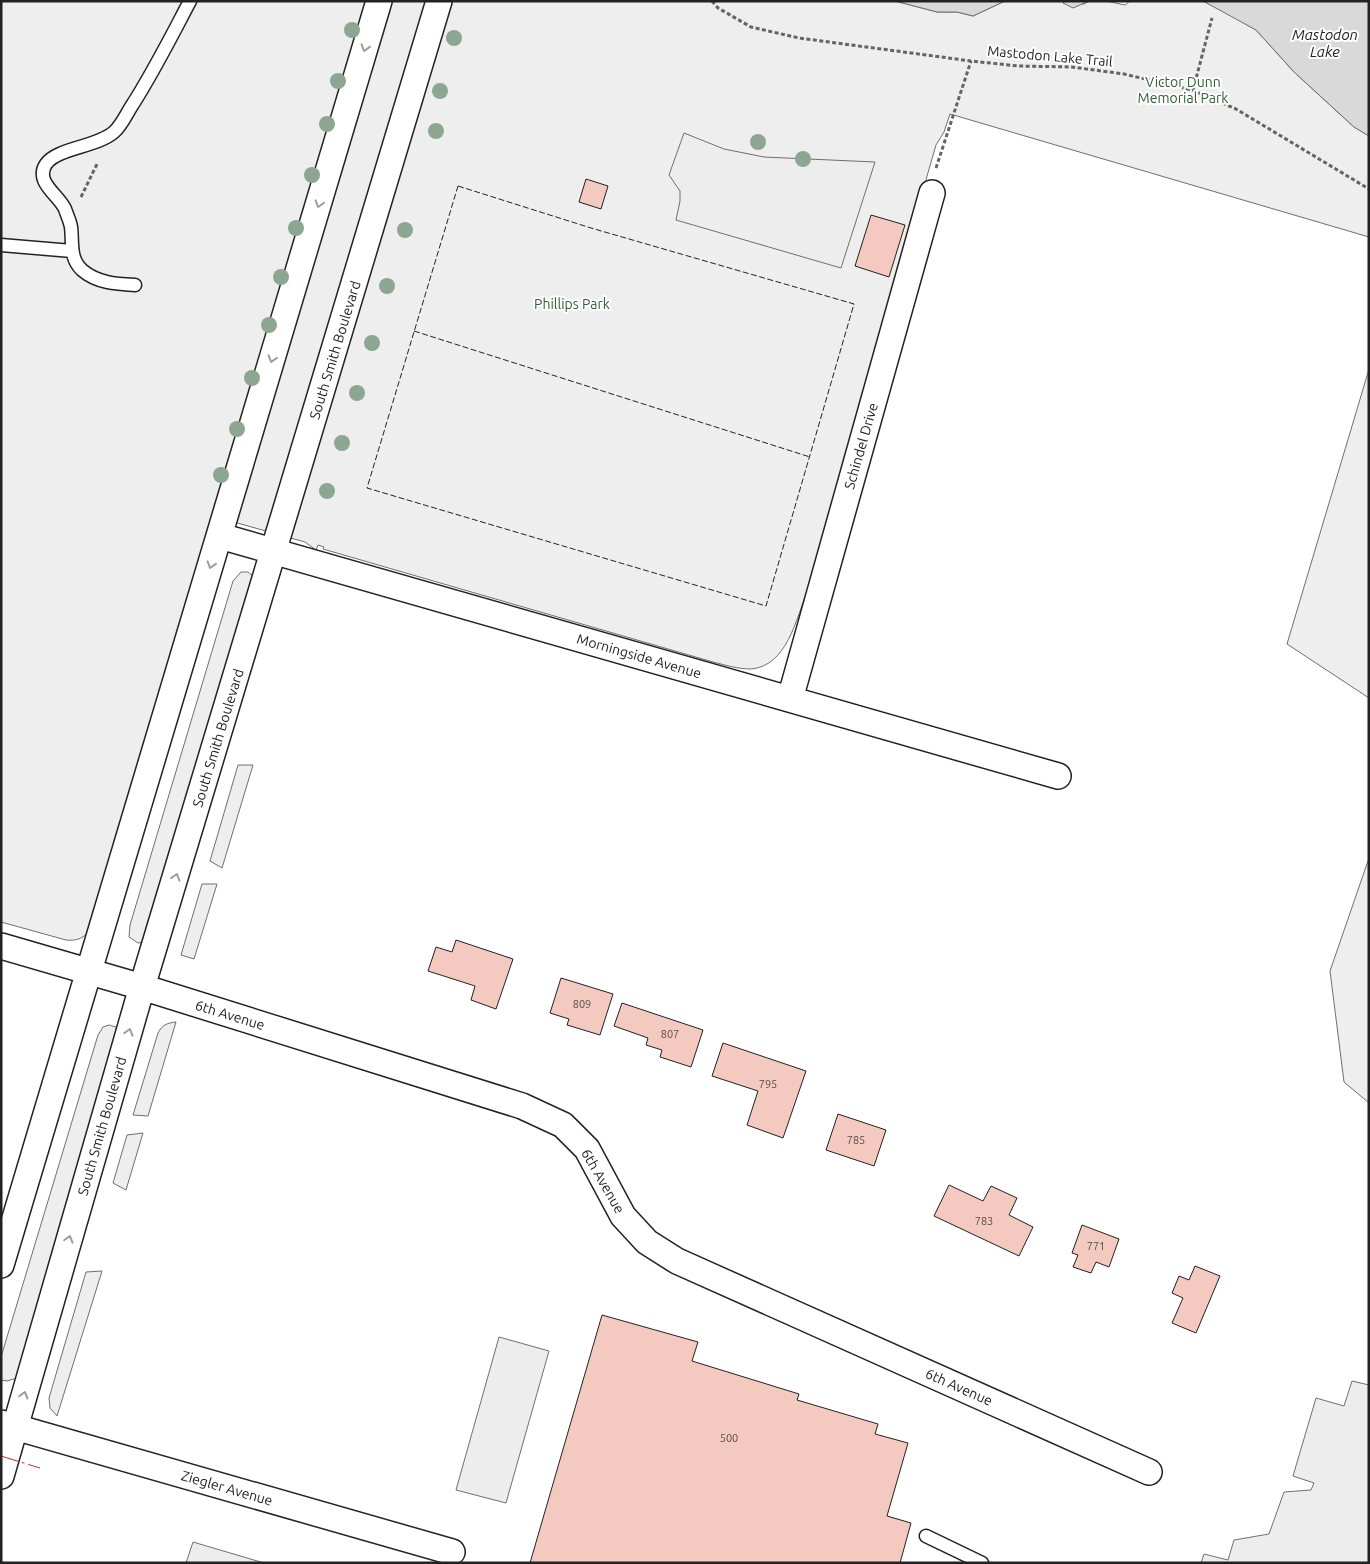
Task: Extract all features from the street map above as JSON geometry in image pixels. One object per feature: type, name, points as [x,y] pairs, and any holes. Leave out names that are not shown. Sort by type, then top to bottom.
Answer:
[{"type":"street","points":[[1,1265],[379,1]]},
{"type":"street","name":"South Smith Boulevard","points":[[1,1476],[8,1425],[274,552],[439,1]]},
{"type":"street","name":"Schindel Drive","points":[[790,699],[932,184]]},
{"type":"street","name":"Morningside Avenue","points":[[220,536],[1058,776]]},
{"type":"street","name":"6th Avenue","points":[[1,946],[142,987],[522,1106],[563,1125],[587,1150],[623,1216],[647,1242],[677,1261],[1149,1472]]},
{"type":"street","name":"Ziegler Avenue","points":[[8,1425],[452,1552]]},
{"type":"lane","points":[[135,285],[107,283],[90,276],[80,268],[72,251],[71,227],[63,204],[52,194],[43,175],[46,165],[53,158],[97,142],[116,131],[152,72],[190,1]]},
{"type":"lane","points":[[1,244],[72,251]]},
{"type":"lane","points":[[926,1536],[982,1563]]},
{"type":"path","name":"Mastodon Lake Trail","points":[[712,1],[718,8],[751,27],[790,36],[971,61],[1018,66],[1081,68],[1124,74],[1193,90],[1236,109],[1369,189]]},
{"type":"path","points":[[1193,90],[1212,18]]},
{"type":"path","points":[[932,184],[971,61]]},
{"type":"path","points":[[67,215],[76,208],[108,136]]},
{"type":"green space","name":"Phillips Park","points":[[1,1],[895,1],[937,12],[957,12],[973,16],[1005,1],[1064,1],[1063,3],[1084,4],[1089,1],[1106,1],[1125,5],[1130,1],[1203,1],[1256,30],[1294,72],[1354,127],[1369,136],[1369,237],[950,114],[944,132],[936,145],[807,592],[788,639],[782,650],[773,660],[763,666],[751,669],[736,668],[323,549],[324,547],[318,545],[316,550],[305,542],[216,517],[88,933],[78,939],[66,940],[1,922]]},
{"type":"green space","points":[[1369,369],[1369,698],[1287,644]]},
{"type":"green space","points":[[241,572],[248,572],[253,576],[144,942],[138,943],[129,937],[130,925],[233,581]]},
{"type":"green space","points":[[238,765],[253,765],[222,868],[210,861]]},
{"type":"green space","points":[[1369,858],[1369,1103],[1344,1082],[1330,971]]},
{"type":"green space","points":[[202,884],[217,884],[194,959],[181,955]]},
{"type":"green space","points":[[176,1022],[148,1116],[133,1115],[158,1033],[165,1025]]},
{"type":"green space","points":[[109,1025],[116,1027],[120,1031],[17,1378],[7,1381],[1,1380],[1,1357],[98,1035],[103,1027]]},
{"type":"green space","points":[[143,1133],[126,1190],[113,1183],[127,1135]]},
{"type":"green space","points":[[102,1271],[57,1416],[50,1408],[49,1398],[86,1272]]},
{"type":"shaded area","points":[[684,133],[724,149],[764,157],[875,162],[841,268],[676,220],[680,191],[669,175]]},
{"type":"shaded area","points":[[499,1337],[549,1351],[506,1503],[456,1490]]},
{"type":"shaded area","points":[[1352,1381],[1369,1385],[1369,1563],[1201,1563],[1204,1554],[1228,1560],[1234,1540],[1269,1534],[1284,1492],[1311,1490],[1314,1483],[1293,1476],[1316,1398],[1344,1406]]},
{"type":"shaded area","points":[[193,1542],[264,1563],[186,1563]]},
{"type":"water","points":[[895,1],[1005,1],[973,16],[957,12],[937,12]]},
{"type":"water","points":[[1064,1],[1089,1],[1073,8],[1063,3]]},
{"type":"water","name":"Mastodon Lake","points":[[1203,1],[1369,1],[1369,136],[1354,127],[1294,72],[1256,30]]},
{"type":"building","points":[[586,179],[608,186],[601,209],[579,202]]},
{"type":"building","points":[[871,215],[905,225],[889,277],[855,266]]},
{"type":"building","points":[[456,940],[513,959],[496,1009],[471,1000],[475,986],[428,971],[436,947],[452,952]]},
{"type":"building","points":[[561,978],[613,994],[600,1035],[567,1025],[569,1019],[550,1013]]},
{"type":"building","points":[[622,1003],[703,1030],[691,1067],[660,1057],[662,1050],[646,1045],[648,1038],[614,1026]]},
{"type":"building","points":[[723,1043],[806,1071],[783,1138],[747,1125],[758,1091],[712,1076]]},
{"type":"building","points":[[838,1114],[886,1130],[874,1166],[826,1150]]},
{"type":"building","points":[[949,1185],[983,1201],[991,1186],[1017,1198],[1009,1215],[1033,1227],[1019,1256],[934,1216]]},
{"type":"building","points":[[1082,1225],[1119,1239],[1109,1267],[1096,1262],[1091,1273],[1073,1267],[1078,1255],[1072,1253]]},
{"type":"building","points":[[1195,1266],[1220,1276],[1196,1333],[1172,1323],[1183,1298],[1172,1293],[1179,1276],[1189,1280]]},
{"type":"building","points":[[602,1315],[698,1342],[692,1361],[799,1394],[797,1400],[878,1424],[875,1434],[908,1443],[887,1516],[911,1523],[900,1563],[530,1563]]},
{"type":"fence","points":[[458,186],[591,228],[854,304],[766,606],[367,488],[458,186]]},
{"type":"fence","points":[[414,331],[810,457]]},
{"type":"power","points":[[1,1456],[40,1468]]},
{"type":"park label","name":"Victor Dunn Memorial Park","points":[[1183,90]]}]
